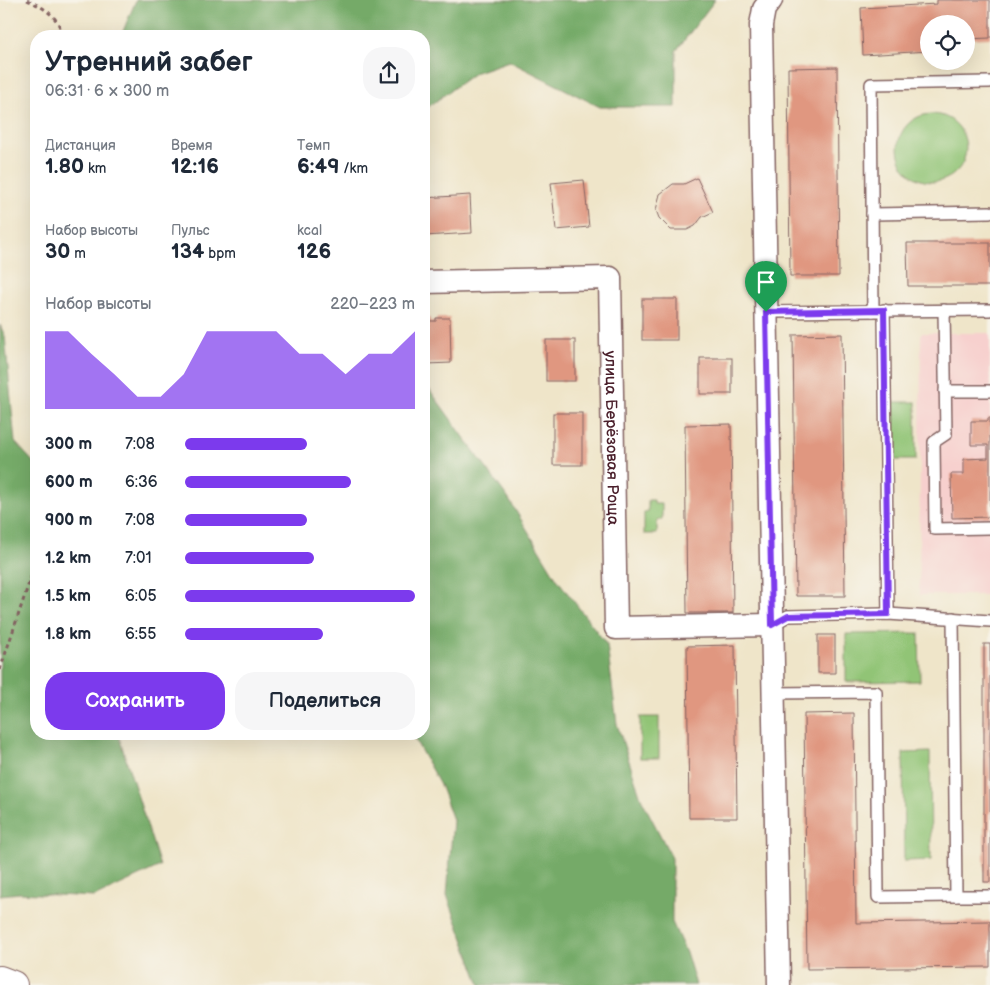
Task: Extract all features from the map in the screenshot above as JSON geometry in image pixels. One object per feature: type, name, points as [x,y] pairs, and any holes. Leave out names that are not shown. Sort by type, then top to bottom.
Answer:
[{"type":"main road","points":[[0,980],[13,985]]},
{"type":"street","points":[[771,0],[764,9],[761,25],[778,985]]},
{"type":"street","name":"улица Берёзовая Роща","points":[[430,282],[610,278],[616,628],[772,625]]},
{"type":"lane","points":[[888,614],[879,311],[872,214],[871,84],[990,82]]},
{"type":"lane","points":[[872,214],[990,212]]},
{"type":"lane","points":[[944,310],[946,434],[934,442],[935,529],[990,528]]},
{"type":"lane","points":[[766,312],[990,310]]},
{"type":"lane","points":[[945,391],[990,391]]},
{"type":"lane","points":[[772,625],[788,616],[888,614],[990,621]]},
{"type":"lane","points":[[953,618],[956,896]]},
{"type":"lane","points":[[773,693],[876,692],[878,897],[990,896]]},
{"type":"path","points":[[27,0],[48,10],[61,30]]},
{"type":"path","points":[[0,670],[30,580]]},
{"type":"shaded area","points":[[921,333],[990,333],[990,595],[919,595]]},
{"type":"green space","points":[[136,0],[715,0],[676,51],[676,107],[600,107],[509,61],[474,73],[430,106],[430,30],[124,30]]},
{"type":"green space","points":[[932,114],[945,117],[956,124],[963,135],[966,148],[963,161],[956,172],[945,179],[932,182],[919,179],[908,172],[901,161],[898,148],[901,135],[908,124],[919,117]]},
{"type":"green space","points":[[0,325],[5,336],[15,442],[30,458],[30,740],[120,740],[160,866],[94,897],[20,893],[0,895]]},
{"type":"green space","points":[[430,390],[508,498],[557,579],[607,645],[617,724],[641,798],[672,858],[672,922],[687,955],[696,985],[480,985],[447,895],[453,820],[441,787],[415,740],[430,740]]},
{"type":"green space","points":[[891,402],[916,402],[916,460],[891,460]]},
{"type":"green space","points":[[648,500],[654,500],[654,504],[662,504],[662,520],[657,520],[657,534],[644,534],[644,512],[648,512]]},
{"type":"green space","points":[[919,633],[920,681],[846,682],[846,634]]},
{"type":"green space","points":[[640,717],[659,717],[659,758],[640,758]]},
{"type":"green space","points":[[930,752],[931,860],[904,861],[903,753]]},
{"type":"building","points":[[937,0],[990,0],[990,38],[975,39],[975,15],[920,15],[920,52],[863,55],[861,8],[937,4]]},
{"type":"building","points":[[837,67],[839,276],[790,276],[788,68]]},
{"type":"building","points":[[697,178],[713,212],[702,217],[695,226],[687,230],[671,230],[659,218],[656,210],[660,194],[673,184],[684,184]]},
{"type":"building","points":[[584,180],[589,227],[556,230],[551,183]]},
{"type":"building","points":[[470,195],[472,233],[430,236],[430,198]]},
{"type":"building","points":[[907,243],[990,243],[990,286],[908,286]]},
{"type":"building","points":[[642,299],[677,299],[677,340],[642,340]]},
{"type":"building","points":[[436,318],[450,318],[451,363],[430,364],[430,321],[436,321]]},
{"type":"building","points":[[842,334],[845,596],[796,596],[793,335]]},
{"type":"building","points":[[546,340],[575,340],[575,381],[546,381]]},
{"type":"building","points":[[700,358],[732,358],[732,394],[700,394]]},
{"type":"building","points":[[553,413],[582,413],[582,465],[553,465]]},
{"type":"building","points":[[988,418],[990,418],[990,517],[952,518],[951,474],[964,474],[964,459],[988,458],[988,445],[971,445],[971,421],[988,421]]},
{"type":"building","points":[[731,424],[733,613],[687,613],[685,425]]},
{"type":"building","points":[[818,635],[835,635],[835,673],[818,673]]},
{"type":"building","points":[[984,644],[990,644],[990,882],[984,882]]},
{"type":"building","points":[[735,645],[737,818],[689,818],[687,646]]},
{"type":"building","points":[[854,713],[856,923],[990,921],[990,967],[807,969],[804,714]]},
{"type":"route","points":[[884,310],[888,614],[788,616],[772,625],[766,312],[884,310]]}]
